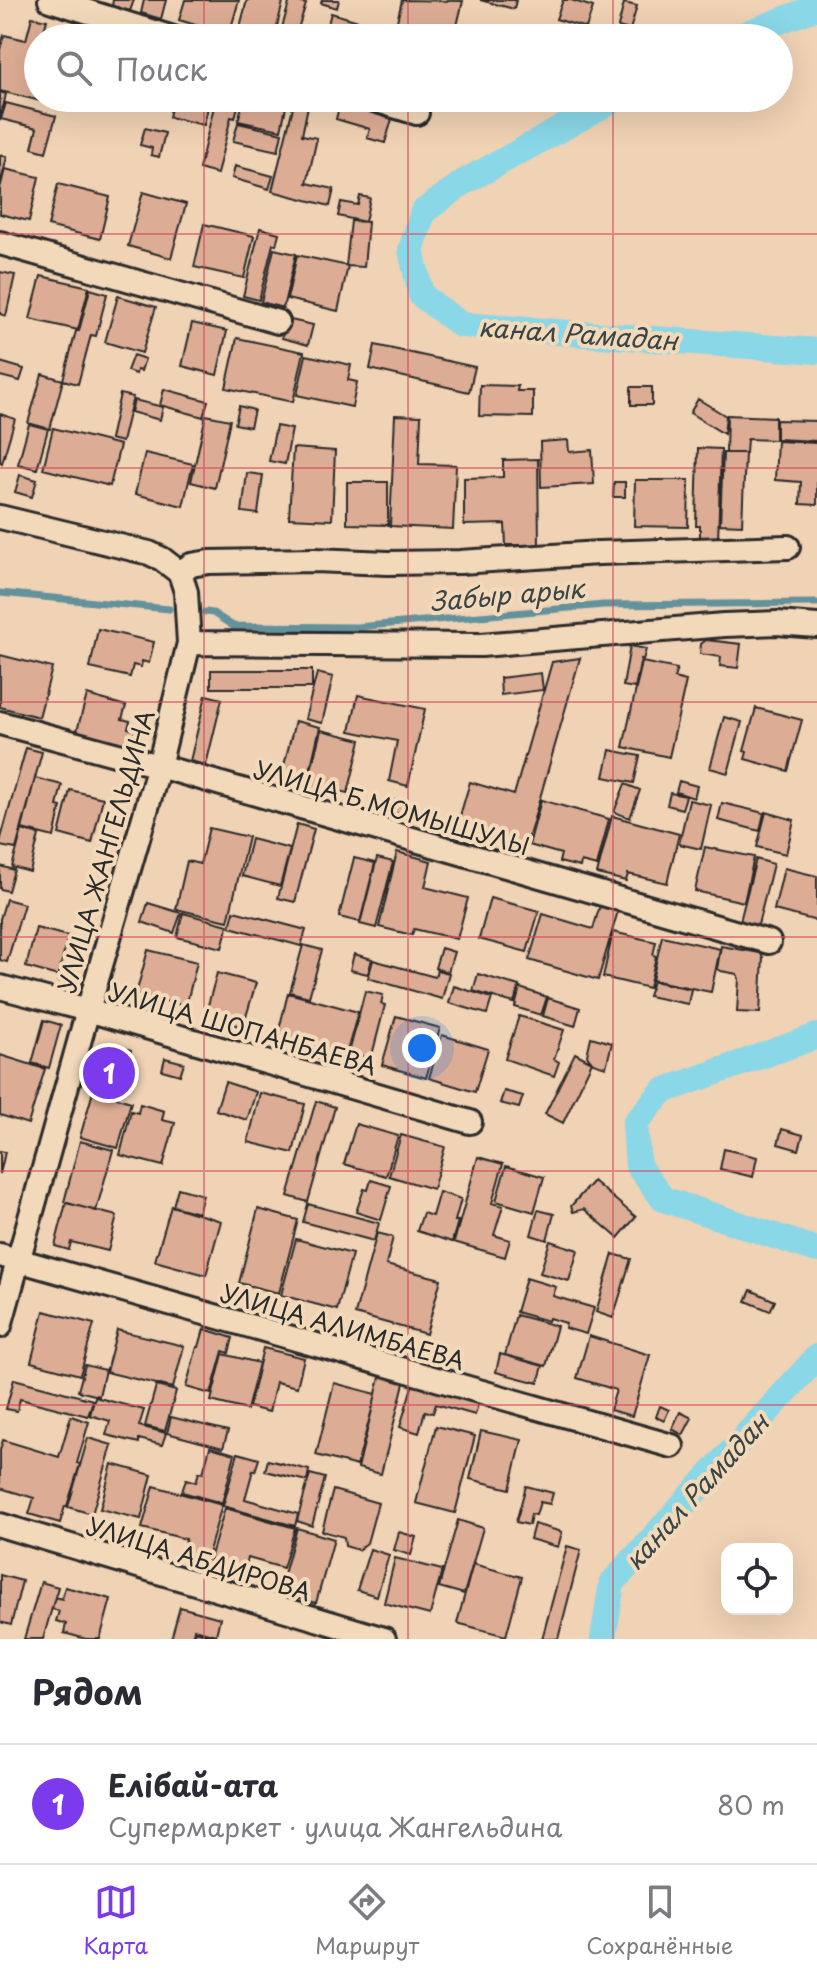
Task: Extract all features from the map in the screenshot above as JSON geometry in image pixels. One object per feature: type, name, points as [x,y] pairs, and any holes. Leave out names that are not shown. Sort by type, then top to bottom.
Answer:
[{"type":"street","points":[[50,0],[128,24]]},
{"type":"street","points":[[0,243],[278,322]]},
{"type":"street","points":[[0,517],[149,553],[180,573],[191,565],[209,562],[460,562],[599,553],[788,547]]},
{"type":"street","name":"УЛИЦА ЖАНГЕЛЬДИНА","points":[[0,1326],[9,1258],[88,1010],[159,766],[189,643],[186,592],[180,573]]},
{"type":"street","points":[[189,643],[481,645],[724,625],[777,623],[817,626]]},
{"type":"street","name":"УЛИЦА Б.МОМЫШУЛЫ","points":[[0,723],[769,942]]},
{"type":"street","name":"УЛИЦА ШОПАНБАЕВА","points":[[0,987],[470,1122]]},
{"type":"street","name":"УЛИЦА АЛИМБАЕВА","points":[[9,1258],[672,1446]]},
{"type":"street","name":"УЛИЦА АБДИРОВА","points":[[0,1525],[384,1639]]},
{"type":"building","points":[[113,0],[134,0],[130,11],[112,6]]},
{"type":"building","points":[[144,0],[166,0],[161,19],[141,13]]},
{"type":"building","points":[[185,0],[239,0],[232,24],[192,24],[179,20]]},
{"type":"building","points":[[247,0],[283,2],[278,24],[241,24]]},
{"type":"building","points":[[290,0],[306,4],[300,24],[283,24]]},
{"type":"building","points":[[322,0],[339,0],[337,8],[321,3]]},
{"type":"building","points":[[402,0],[463,1],[457,24],[396,24]]},
{"type":"building","points":[[480,0],[516,0],[514,9]]},
{"type":"building","points":[[563,0],[593,7],[587,24],[556,19]]},
{"type":"building","points":[[624,3],[637,6],[632,24],[619,24]]},
{"type":"building","points":[[331,13],[369,24],[328,24]]},
{"type":"building","points":[[32,17],[47,20],[46,24],[30,24]]},
{"type":"building","points":[[4,35],[24,40],[24,97],[0,91],[0,50]]},
{"type":"building","points":[[0,92],[6,94],[0,121]]},
{"type":"building","points":[[6,103],[24,108],[24,112],[56,116],[46,152],[32,148],[37,128],[1,119]]},
{"type":"building","points":[[170,112],[207,112],[204,125],[169,117]]},
{"type":"building","points":[[213,112],[236,112],[235,118],[231,117],[217,174],[199,169]]},
{"type":"building","points":[[240,112],[285,112],[281,130],[238,121]]},
{"type":"building","points":[[292,112],[307,112],[302,135],[317,138],[307,183],[334,189],[330,206],[272,191]]},
{"type":"building","points":[[338,112],[369,112],[392,119],[385,143],[367,138],[370,129],[336,119]]},
{"type":"building","points":[[238,123],[282,133],[278,151],[233,141]]},
{"type":"building","points":[[145,128],[165,133],[159,157],[151,155],[152,148],[140,145]]},
{"type":"building","points":[[0,155],[7,157],[0,186]]},
{"type":"building","points":[[235,166],[273,176],[269,189],[232,178]]},
{"type":"building","points":[[5,169],[39,177],[29,221],[0,214],[0,189]]},
{"type":"building","points":[[58,184],[110,197],[100,239],[48,226]]},
{"type":"building","points":[[143,192],[186,204],[171,258],[128,246]]},
{"type":"building","points":[[360,196],[370,198],[365,222],[338,216],[341,202],[358,205]]},
{"type":"building","points":[[351,221],[368,222],[364,267],[346,266]]},
{"type":"building","points":[[204,224],[254,236],[244,278],[194,267]]},
{"type":"building","points":[[260,228],[279,233],[276,245],[273,244],[259,300],[243,296]]},
{"type":"building","points":[[274,249],[296,254],[283,308],[261,302]]},
{"type":"building","points":[[297,255],[348,266],[338,311],[287,299]]},
{"type":"building","points":[[0,272],[15,275],[6,316],[0,314]]},
{"type":"building","points":[[41,276],[89,287],[78,330],[30,319]]},
{"type":"building","points":[[90,289],[107,294],[96,336],[91,335],[78,384],[63,380]]},
{"type":"building","points":[[118,296],[156,307],[142,353],[105,342]]},
{"type":"building","points":[[286,319],[313,325],[308,345],[282,338]]},
{"type":"building","points":[[192,323],[227,331],[217,375],[182,366]]},
{"type":"building","points":[[237,338],[304,352],[293,402],[226,388]]},
{"type":"building","points":[[375,345],[475,367],[469,392],[370,369]]},
{"type":"building","points":[[133,355],[145,359],[141,371],[137,370],[136,374],[127,371]]},
{"type":"building","points":[[306,355],[351,365],[348,380],[357,382],[352,407],[297,395]]},
{"type":"building","points":[[0,362],[24,369],[20,381],[0,376]]},
{"type":"building","points":[[42,374],[63,380],[50,429],[28,423]]},
{"type":"building","points":[[480,385],[518,386],[517,391],[533,391],[533,417],[479,416]]},
{"type":"building","points":[[631,387],[652,387],[652,405],[631,405]]},
{"type":"building","points":[[164,389],[208,401],[203,417],[160,405]]},
{"type":"building","points":[[120,394],[133,397],[122,442],[110,439]]},
{"type":"building","points":[[698,399],[726,416],[724,434],[690,413]]},
{"type":"building","points":[[134,400],[163,407],[160,420],[131,412]]},
{"type":"building","points":[[239,406],[254,410],[250,427],[235,424]]},
{"type":"building","points":[[0,414],[15,419],[2,463],[0,462]]},
{"type":"building","points":[[206,415],[230,420],[215,488],[191,482]]},
{"type":"building","points":[[395,415],[421,416],[419,464],[456,465],[453,529],[390,526]]},
{"type":"building","points":[[727,415],[775,417],[775,440],[747,439],[746,453],[726,453]]},
{"type":"building","points":[[776,420],[817,421],[817,441],[776,439]]},
{"type":"building","points":[[29,424],[48,429],[37,469],[18,464]]},
{"type":"building","points":[[276,426],[292,429],[285,464],[269,461]]},
{"type":"building","points":[[53,428],[120,445],[110,486],[43,469]]},
{"type":"building","points":[[568,440],[569,452],[592,450],[594,484],[541,487],[540,442]]},
{"type":"building","points":[[777,441],[817,443],[817,505],[800,504],[801,482],[775,480]]},
{"type":"building","points":[[293,448],[335,451],[332,520],[289,518]]},
{"type":"building","points":[[698,448],[721,449],[718,540],[700,539],[700,526],[696,526]]},
{"type":"building","points":[[145,453],[193,464],[183,506],[135,494]]},
{"type":"building","points":[[723,453],[745,453],[742,525],[720,524]]},
{"type":"building","points":[[538,459],[539,545],[506,545],[505,524],[464,525],[464,478],[503,477],[503,460]]},
{"type":"building","points":[[247,473],[263,475],[258,514],[242,512]]},
{"type":"building","points":[[20,475],[37,480],[32,497],[15,492]]},
{"type":"building","points":[[635,480],[689,480],[688,527],[634,526]]},
{"type":"building","points":[[347,482],[388,482],[388,525],[347,524]]},
{"type":"building","points":[[614,482],[625,482],[625,497],[613,497]]},
{"type":"building","points":[[98,629],[154,642],[149,663],[142,661],[141,667],[133,665],[130,677],[90,668]]},
{"type":"building","points":[[706,640],[741,644],[738,668],[720,666],[721,657],[700,654],[701,644]]},
{"type":"building","points":[[630,646],[646,649],[635,688],[623,686]]},
{"type":"building","points":[[0,655],[52,668],[39,717],[0,707]]},
{"type":"building","points":[[580,658],[525,850],[499,843],[500,838],[457,826],[470,782],[514,795],[552,662]]},
{"type":"building","points":[[642,662],[677,669],[674,678],[686,681],[669,757],[623,747]]},
{"type":"building","points":[[211,670],[312,670],[312,688],[211,688]]},
{"type":"building","points":[[317,673],[333,677],[322,723],[305,719]]},
{"type":"building","points":[[541,673],[543,690],[501,695],[500,678]]},
{"type":"building","points":[[87,695],[126,706],[122,719],[130,721],[128,728],[136,730],[130,749],[76,734]]},
{"type":"building","points":[[206,695],[222,699],[206,765],[190,761]]},
{"type":"building","points":[[358,695],[425,709],[408,786],[389,781],[397,741],[350,731]]},
{"type":"building","points":[[756,708],[802,720],[788,771],[745,759],[747,752],[744,751]]},
{"type":"building","points":[[724,717],[742,722],[728,773],[710,768]]},
{"type":"building","points":[[295,721],[320,727],[306,788],[280,782]]},
{"type":"building","points":[[321,730],[361,740],[348,793],[327,788],[325,795],[306,790]]},
{"type":"building","points":[[26,748],[42,752],[16,849],[0,846],[0,842]]},
{"type":"building","points":[[610,750],[640,756],[634,783],[604,777]]},
{"type":"building","points":[[35,778],[62,785],[54,837],[22,829]]},
{"type":"building","points":[[679,781],[697,786],[694,798],[676,792]]},
{"type":"building","points":[[625,784],[640,790],[630,818],[614,812]]},
{"type":"building","points":[[70,790],[103,798],[92,843],[59,834]]},
{"type":"building","points":[[670,793],[686,796],[682,809],[667,805]]},
{"type":"building","points":[[394,800],[406,803],[402,815],[391,812]]},
{"type":"building","points":[[541,800],[609,819],[597,866],[581,862],[580,867],[559,862],[561,854],[529,845]]},
{"type":"building","points":[[689,800],[711,805],[701,849],[679,844]]},
{"type":"building","points":[[722,803],[764,813],[760,831],[718,820]]},
{"type":"building","points":[[766,812],[794,820],[786,854],[757,847]]},
{"type":"building","points":[[612,816],[679,834],[667,883],[628,874],[626,881],[597,874]]},
{"type":"building","points":[[297,824],[314,829],[295,902],[278,898]]},
{"type":"building","points":[[209,828],[248,837],[228,921],[176,909],[187,861],[200,864]]},
{"type":"building","points":[[22,830],[39,835],[30,872],[12,867]]},
{"type":"building","points":[[251,839],[290,849],[280,886],[242,876]]},
{"type":"building","points":[[705,847],[754,857],[744,902],[695,891]]},
{"type":"building","points":[[397,852],[431,861],[425,887],[468,898],[457,939],[414,929],[412,935],[379,927]]},
{"type":"building","points":[[354,858],[375,863],[360,922],[339,917]]},
{"type":"building","points":[[377,858],[393,862],[376,928],[360,924]]},
{"type":"building","points":[[756,859],[773,864],[757,929],[739,925]]},
{"type":"building","points":[[0,866],[14,870],[8,891],[0,889]]},
{"type":"building","points":[[784,868],[817,876],[817,921],[774,910]]},
{"type":"building","points":[[490,898],[539,911],[527,952],[479,939]]},
{"type":"building","points":[[6,899],[24,904],[7,962],[0,960],[0,919]]},
{"type":"building","points":[[602,899],[620,904],[598,980],[529,960],[543,914],[593,929]]},
{"type":"building","points":[[148,903],[181,913],[174,933],[142,922]]},
{"type":"building","points":[[234,911],[306,930],[301,946],[230,927]]},
{"type":"building","points":[[183,913],[228,925],[222,948],[177,937]]},
{"type":"building","points":[[36,928],[68,936],[58,976],[26,967]]},
{"type":"building","points":[[613,932],[656,942],[649,988],[603,977]]},
{"type":"building","points":[[662,936],[720,949],[711,992],[652,980]]},
{"type":"building","points":[[303,945],[322,950],[309,997],[290,992]]},
{"type":"building","points":[[721,946],[760,953],[763,957],[760,1013],[737,1012],[739,979],[737,974],[717,969]]},
{"type":"building","points":[[441,948],[454,952],[448,972],[435,968]]},
{"type":"building","points":[[148,950],[197,962],[186,1006],[136,994]]},
{"type":"building","points":[[354,954],[372,959],[368,974],[350,970]]},
{"type":"building","points":[[373,960],[435,977],[437,970],[449,973],[442,999],[368,978]]},
{"type":"building","points":[[62,970],[72,974],[69,984],[58,981]]},
{"type":"building","points":[[217,973],[256,983],[243,1027],[205,1016]]},
{"type":"building","points":[[478,974],[519,986],[514,1003],[473,991]]},
{"type":"building","points":[[653,981],[691,989],[688,1004],[648,996]]},
{"type":"building","points":[[454,986],[492,998],[487,1014],[449,1003]]},
{"type":"building","points":[[520,988],[547,997],[541,1015],[515,1007]]},
{"type":"building","points":[[365,991],[383,995],[381,1004],[385,1005],[371,1059],[349,1053]]},
{"type":"building","points":[[288,993],[358,1012],[346,1055],[339,1053],[337,1063],[313,1057],[315,1048],[277,1038]]},
{"type":"building","points":[[548,998],[580,1008],[575,1026],[543,1016]]},
{"type":"building","points":[[396,1016],[440,1028],[426,1078],[382,1065]]},
{"type":"building","points":[[519,1016],[564,1030],[554,1059],[559,1062],[554,1076],[505,1059]]},
{"type":"building","points":[[44,1020],[61,1025],[49,1068],[32,1063]]},
{"type":"building","points":[[442,1035],[488,1049],[475,1092],[429,1078]]},
{"type":"building","points":[[591,1037],[612,1043],[606,1067],[593,1063],[587,1055]]},
{"type":"building","points":[[107,1043],[131,1050],[117,1098],[131,1102],[118,1148],[80,1137]]},
{"type":"building","points":[[575,1053],[592,1062],[563,1123],[545,1114]]},
{"type":"building","points":[[0,1055],[45,1069],[28,1124],[0,1115]]},
{"type":"building","points":[[165,1058],[184,1063],[180,1075],[162,1070]]},
{"type":"building","points":[[225,1082],[256,1092],[247,1120],[216,1110]]},
{"type":"building","points":[[504,1091],[523,1096],[519,1108],[500,1103]]},
{"type":"building","points":[[260,1093],[305,1104],[293,1153],[248,1142]]},
{"type":"building","points":[[316,1101],[335,1107],[308,1202],[288,1196]]},
{"type":"building","points":[[140,1104],[164,1111],[162,1120],[175,1123],[163,1166],[120,1155],[131,1111],[138,1113]]},
{"type":"building","points":[[356,1124],[398,1136],[386,1176],[344,1164]]},
{"type":"building","points":[[782,1129],[803,1135],[799,1150],[778,1144]]},
{"type":"building","points":[[401,1135],[445,1147],[433,1189],[389,1176]]},
{"type":"building","points":[[80,1141],[113,1150],[96,1211],[64,1202]]},
{"type":"building","points":[[724,1149],[757,1157],[753,1177],[720,1169]]},
{"type":"building","points":[[0,1151],[5,1152],[0,1174]]},
{"type":"building","points":[[478,1157],[503,1164],[492,1203],[503,1206],[494,1235],[510,1240],[505,1257],[454,1242]]},
{"type":"building","points":[[506,1166],[544,1177],[534,1212],[496,1201]]},
{"type":"building","points":[[371,1180],[391,1186],[381,1220],[356,1212],[364,1189],[368,1190]]},
{"type":"building","points":[[593,1181],[636,1217],[618,1238],[584,1209],[573,1212],[571,1206]]},
{"type":"building","points":[[178,1188],[203,1195],[198,1213],[173,1206]]},
{"type":"building","points":[[439,1192],[461,1199],[452,1242],[417,1231],[423,1213],[432,1216]]},
{"type":"building","points":[[66,1203],[117,1216],[108,1251],[71,1242],[69,1250],[55,1246]]},
{"type":"building","points":[[308,1204],[379,1223],[374,1241],[303,1222]]},
{"type":"building","points":[[171,1206],[221,1221],[206,1275],[155,1261]]},
{"type":"building","points":[[258,1209],[298,1220],[279,1293],[239,1283]]},
{"type":"building","points":[[538,1210],[554,1214],[547,1240],[531,1235]]},
{"type":"building","points":[[377,1233],[393,1237],[386,1265],[441,1279],[426,1334],[355,1314]]},
{"type":"building","points":[[296,1239],[352,1254],[337,1310],[281,1295]]},
{"type":"building","points":[[550,1241],[578,1250],[569,1281],[540,1273]]},
{"type":"building","points":[[613,1254],[631,1259],[613,1318],[596,1312]]},
{"type":"building","points":[[526,1278],[556,1287],[553,1296],[594,1308],[586,1334],[565,1328],[566,1323],[516,1312]]},
{"type":"building","points":[[751,1290],[775,1301],[770,1311],[746,1301]]},
{"type":"building","points":[[44,1311],[94,1324],[80,1375],[31,1362]]},
{"type":"building","points":[[516,1315],[557,1326],[546,1366],[505,1355]]},
{"type":"building","points":[[204,1329],[233,1338],[229,1353],[223,1351],[211,1394],[186,1387]]},
{"type":"building","points":[[117,1330],[184,1346],[173,1388],[106,1372]]},
{"type":"building","points":[[589,1336],[650,1355],[632,1416],[610,1410],[616,1390],[577,1378]]},
{"type":"building","points":[[263,1348],[304,1358],[297,1387],[276,1382],[269,1412],[249,1407]]},
{"type":"building","points":[[223,1354],[259,1363],[247,1410],[211,1401]]},
{"type":"building","points":[[500,1354],[543,1366],[538,1383],[496,1372]]},
{"type":"building","points":[[85,1365],[105,1370],[99,1396],[78,1391]]},
{"type":"building","points":[[381,1373],[405,1379],[381,1474],[358,1468]]},
{"type":"building","points":[[14,1379],[93,1400],[88,1416],[20,1399],[17,1411],[6,1409]]},
{"type":"building","points":[[334,1383],[376,1394],[357,1466],[316,1455]]},
{"type":"building","points":[[413,1383],[479,1401],[475,1415],[436,1404],[433,1413],[425,1411],[419,1433],[400,1427]]},
{"type":"building","points":[[156,1386],[176,1391],[165,1431],[145,1426]]},
{"type":"building","points":[[95,1397],[144,1410],[139,1426],[166,1433],[162,1445],[106,1435],[110,1421],[90,1415]]},
{"type":"building","points":[[660,1406],[669,1410],[664,1421],[656,1417]]},
{"type":"building","points":[[680,1412],[692,1418],[683,1435],[672,1429]]},
{"type":"building","points":[[71,1416],[89,1422],[77,1463],[80,1464],[60,1523],[29,1514],[34,1498],[0,1488],[0,1450],[3,1440],[59,1457]]},
{"type":"building","points":[[171,1417],[228,1431],[223,1448],[167,1433]]},
{"type":"building","points":[[436,1426],[475,1436],[455,1513],[416,1503]]},
{"type":"building","points":[[481,1431],[522,1440],[510,1489],[470,1479]]},
{"type":"building","points":[[88,1438],[112,1445],[92,1514],[68,1507]]},
{"type":"building","points":[[210,1447],[235,1454],[222,1503],[182,1492],[186,1479],[196,1482],[199,1472],[203,1473]]},
{"type":"building","points":[[238,1453],[259,1459],[245,1499],[298,1514],[295,1526],[223,1506]]},
{"type":"building","points":[[268,1460],[309,1470],[307,1481],[265,1471]]},
{"type":"building","points":[[112,1464],[152,1475],[141,1519],[100,1509]]},
{"type":"building","points":[[310,1474],[325,1478],[312,1526],[297,1521]]},
{"type":"building","points":[[154,1486],[222,1505],[205,1565],[180,1558],[186,1539],[142,1528]]},
{"type":"building","points":[[526,1486],[553,1493],[550,1504],[540,1502],[536,1515],[531,1514],[529,1525],[516,1522]]},
{"type":"building","points":[[333,1490],[378,1503],[367,1543],[358,1550],[345,1546],[344,1537],[322,1531]]},
{"type":"building","points":[[225,1508],[295,1528],[283,1568],[248,1558],[242,1579],[207,1569]]},
{"type":"building","points":[[458,1520],[483,1528],[464,1594],[439,1587]]},
{"type":"building","points":[[534,1524],[562,1532],[558,1547],[530,1539]]},
{"type":"building","points":[[297,1528],[334,1539],[316,1603],[279,1592]]},
{"type":"building","points":[[399,1532],[416,1537],[411,1555],[394,1550]]},
{"type":"building","points":[[567,1546],[581,1550],[558,1639],[542,1639]]},
{"type":"building","points":[[370,1549],[389,1555],[377,1596],[357,1590]]},
{"type":"building","points":[[395,1558],[442,1570],[430,1615],[384,1603]]},
{"type":"building","points":[[473,1564],[522,1577],[506,1636],[457,1623]]},
{"type":"building","points":[[0,1575],[22,1581],[11,1625],[0,1622]]},
{"type":"building","points":[[41,1582],[58,1587],[43,1639],[24,1639]]},
{"type":"building","points":[[65,1587],[111,1599],[100,1639],[64,1633],[66,1624],[56,1621],[59,1611],[52,1609],[55,1597],[62,1599]]},
{"type":"building","points":[[180,1607],[220,1618],[216,1635],[194,1629],[192,1639],[171,1639]]},
{"type":"building","points":[[195,1631],[223,1639],[193,1639]]},
{"type":"waterway","name":"канал Рамадан","points":[[771,24],[817,7]]},
{"type":"waterway","name":"канал Рамадан","points":[[592,112],[464,182],[423,212],[411,250],[421,295],[461,325],[817,351]]},
{"type":"waterway","name":"Забыр арык","points":[[0,593],[169,609]]},
{"type":"waterway","name":"Забыр арык","points":[[205,612],[213,613],[233,626],[357,627],[604,605],[817,603]]},
{"type":"waterway","name":"канал Рамадан","points":[[817,1036],[663,1091],[635,1123],[638,1166],[663,1199],[817,1250]]},
{"type":"waterway","name":"канал Рамадан","points":[[603,1639],[612,1583],[817,1357]]},
{"type":"place","name":"Елібай-ата","points":[[109,1073]]}]
